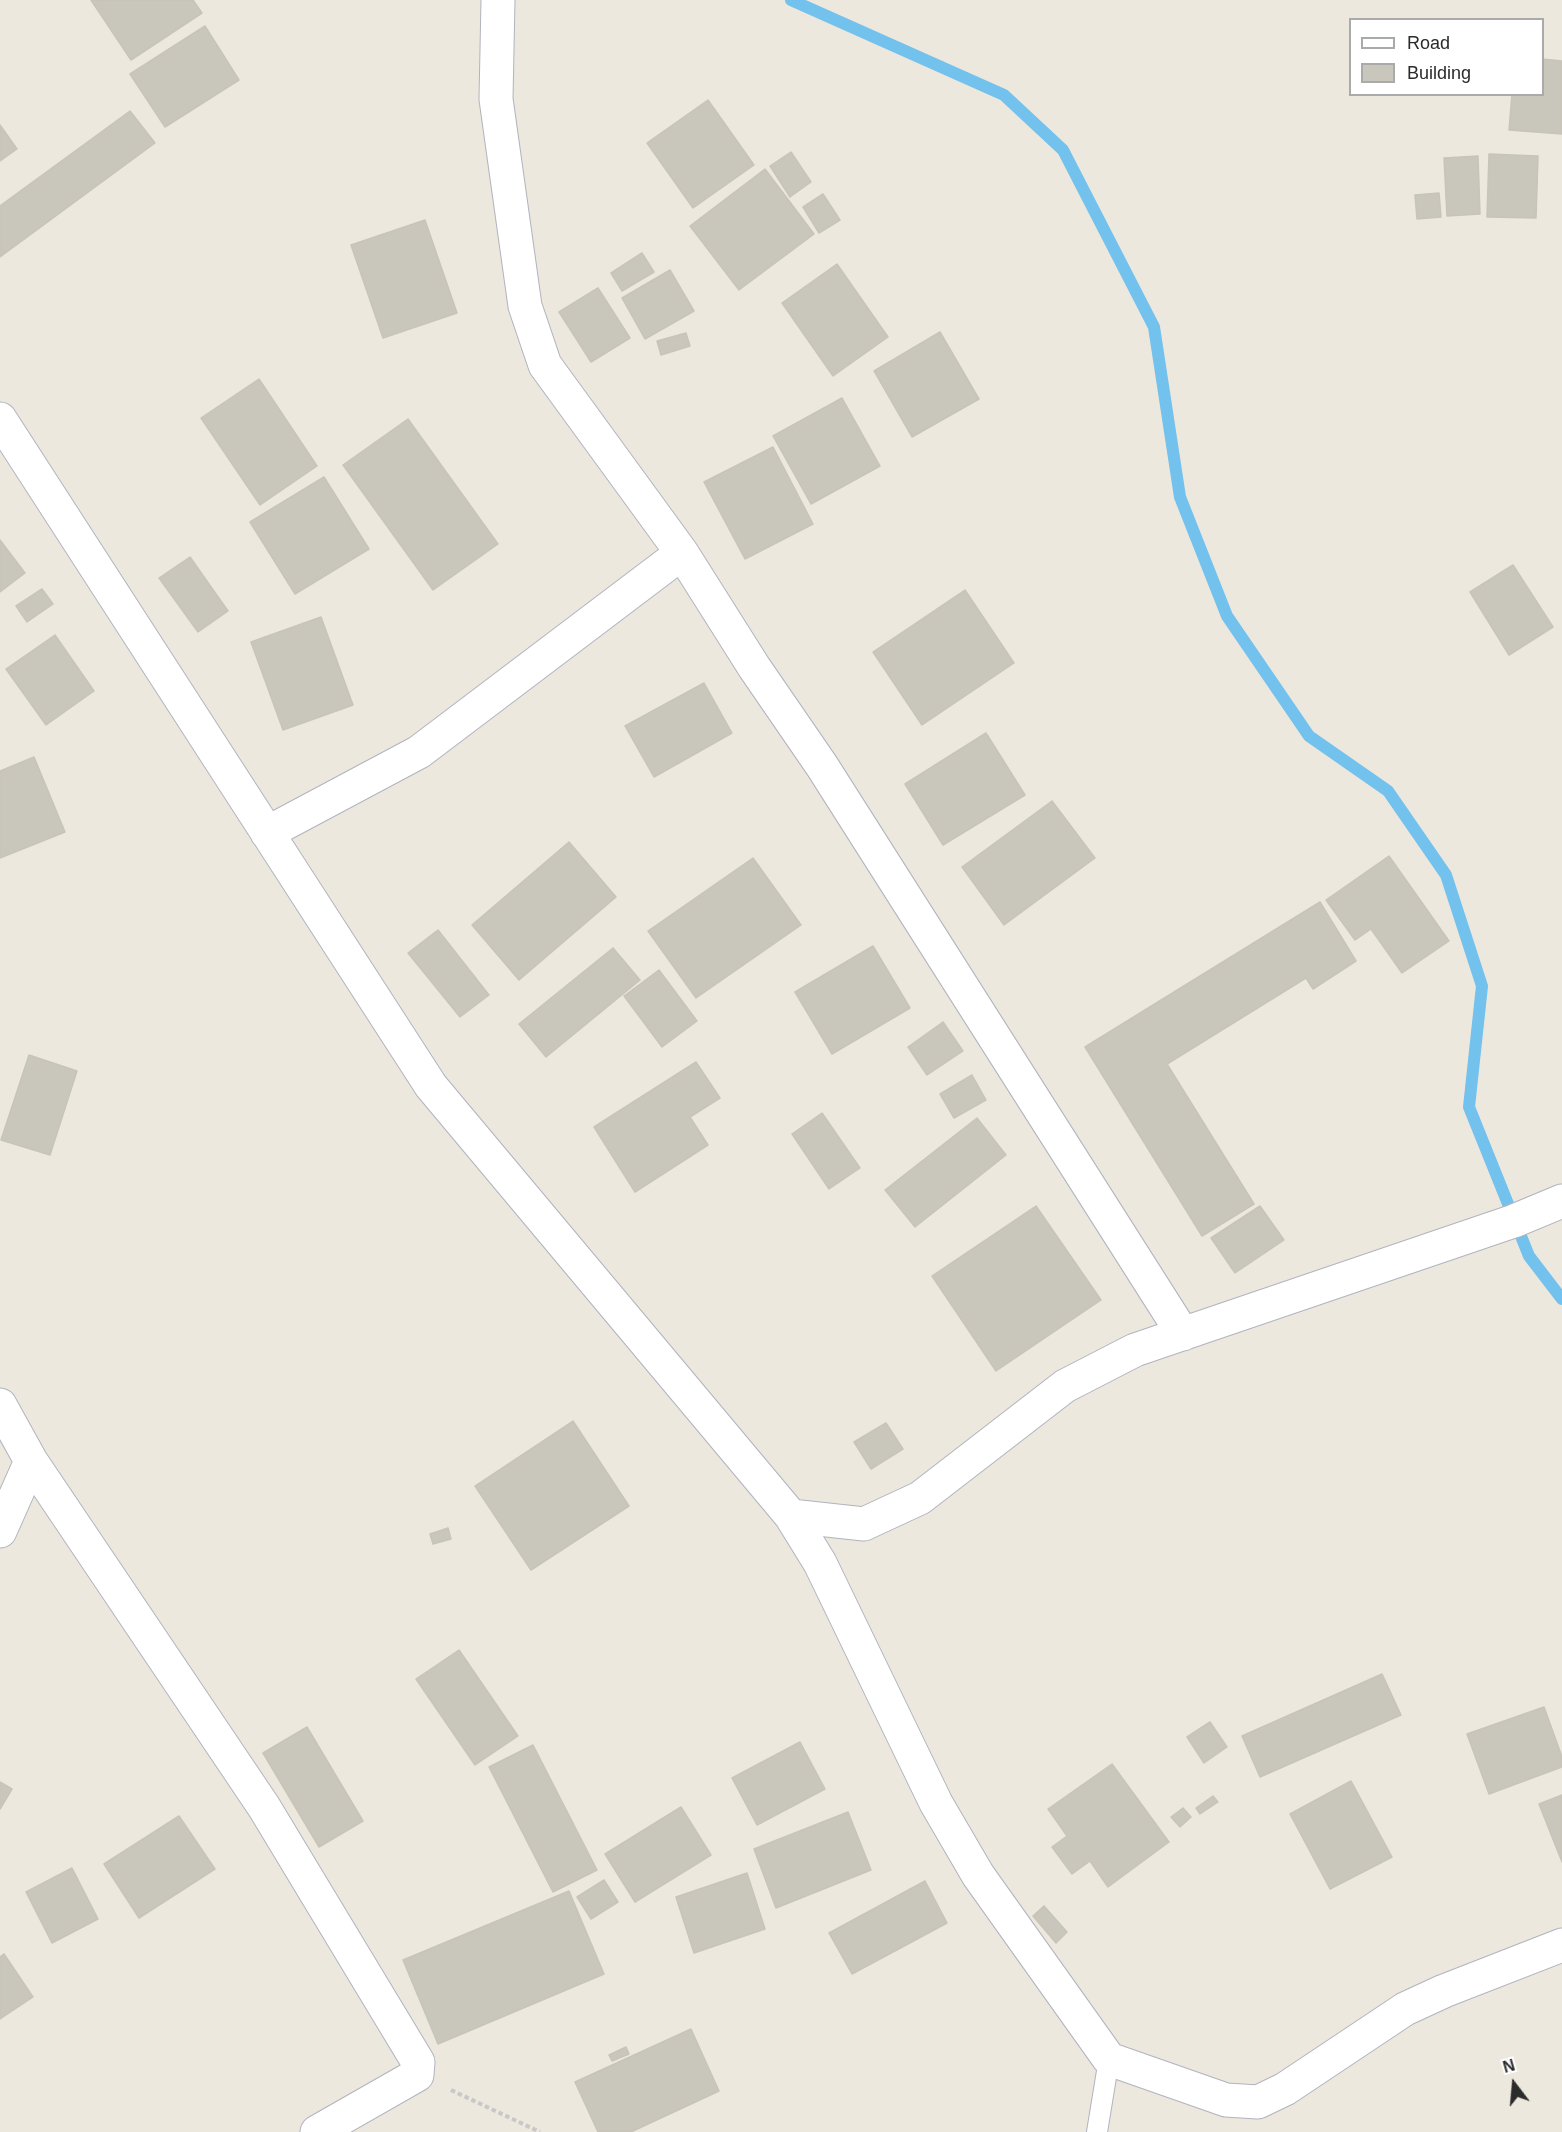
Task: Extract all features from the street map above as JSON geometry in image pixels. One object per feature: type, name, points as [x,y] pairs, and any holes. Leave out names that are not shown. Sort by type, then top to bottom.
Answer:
[{"type":"street","points":[[498,0],[496,99],[525,306],[546,365],[682,553],[754,667],[822,766],[1183,1334]]},
{"type":"street","points":[[0,419],[431,1086],[791,1516],[820,1563],[936,1803],[978,1875],[1109,2060],[1226,2100],[1258,2102],[1285,2089],[1405,2009],[1444,1991],[1562,1946]]},
{"type":"street","points":[[267,833],[418,752],[682,553]]},
{"type":"street","points":[[791,1516],[864,1524],[920,1498],[1065,1386],[1135,1350],[1514,1221],[1562,1201]]},
{"type":"street","points":[[0,1405],[31,1461],[264,1807],[418,2062],[417,2075],[317,2132]]},
{"type":"street","points":[[0,1531],[31,1461]]},
{"type":"lane","points":[[1097,2132],[1109,2060]]},
{"type":"path","points":[[417,2075],[540,2132]]},
{"type":"building","points":[[91,0],[193,0],[202,13],[131,60]]},
{"type":"building","points":[[205,26],[239,80],[165,127],[130,74]]},
{"type":"building","points":[[1544,59],[1562,61],[1562,134],[1509,130],[1512,96],[1544,96]]},
{"type":"building","points":[[708,100],[754,165],[693,208],[647,143]]},
{"type":"building","points":[[130,111],[155,143],[0,257],[0,206]]},
{"type":"building","points":[[0,125],[17,149],[0,161]]},
{"type":"building","points":[[791,152],[811,182],[790,197],[770,166]]},
{"type":"building","points":[[1489,154],[1538,156],[1536,218],[1487,217]]},
{"type":"building","points":[[1478,156],[1480,214],[1447,216],[1444,158]]},
{"type":"building","points":[[765,169],[814,234],[739,290],[690,226]]},
{"type":"building","points":[[1439,193],[1441,217],[1417,219],[1415,195]]},
{"type":"building","points":[[823,194],[840,220],[819,233],[803,207]]},
{"type":"building","points":[[425,220],[457,313],[383,338],[351,245]]},
{"type":"building","points":[[642,253],[654,272],[622,291],[611,273]]},
{"type":"building","points":[[837,264],[888,337],[833,376],[782,303]]},
{"type":"building","points":[[670,270],[694,311],[645,339],[622,298]]},
{"type":"building","points":[[598,288],[630,338],[591,362],[559,312]]},
{"type":"building","points":[[940,332],[979,399],[912,437],[874,371]]},
{"type":"building","points":[[686,333],[690,346],[661,355],[657,341]]},
{"type":"building","points":[[259,379],[317,466],[260,505],[201,418]]},
{"type":"building","points":[[842,398],[880,466],[811,504],[773,436]]},
{"type":"building","points":[[408,419],[498,544],[433,590],[343,465]]},
{"type":"building","points":[[773,447],[813,524],[745,559],[704,482]]},
{"type":"building","points":[[324,477],[369,549],[295,594],[250,522]]},
{"type":"building","points":[[0,540],[25,573],[0,592]]},
{"type":"building","points":[[190,557],[228,611],[198,632],[159,578]]},
{"type":"building","points":[[1513,565],[1553,627],[1509,655],[1470,592]]},
{"type":"building","points":[[42,589],[53,604],[27,622],[16,606]]},
{"type":"building","points":[[965,590],[1014,663],[922,725],[873,652]]},
{"type":"building","points":[[321,617],[353,705],[283,730],[251,642]]},
{"type":"building","points":[[55,635],[94,691],[46,725],[6,669]]},
{"type":"building","points":[[704,683],[732,733],[654,777],[625,726]]},
{"type":"building","points":[[986,733],[1025,795],[943,845],[905,784]]},
{"type":"building","points":[[34,757],[65,832],[0,858],[0,771]]},
{"type":"building","points":[[1052,801],[1095,858],[1004,925],[962,867]]},
{"type":"building","points":[[569,842],[616,897],[519,980],[472,925]]},
{"type":"building","points":[[1389,856],[1449,941],[1402,973],[1371,929],[1355,940],[1326,900]]},
{"type":"building","points":[[753,858],[801,925],[696,998],[648,931]]},
{"type":"building","points":[[1320,902],[1356,961],[1313,989],[1306,978],[1167,1064],[1254,1204],[1202,1236],[1085,1047]]},
{"type":"building","points":[[438,930],[489,995],[460,1017],[408,953]]},
{"type":"building","points":[[873,946],[910,1008],[832,1054],[795,992]]},
{"type":"building","points":[[613,948],[640,980],[546,1057],[519,1024]]},
{"type":"building","points":[[659,970],[697,1021],[662,1047],[624,996]]},
{"type":"building","points":[[943,1022],[963,1051],[927,1075],[908,1047]]},
{"type":"building","points":[[29,1055],[77,1071],[50,1155],[1,1140]]},
{"type":"building","points":[[696,1062],[720,1098],[690,1117],[708,1145],[635,1192],[594,1127]]},
{"type":"building","points":[[972,1075],[986,1100],[954,1118],[940,1094]]},
{"type":"building","points":[[822,1113],[860,1168],[829,1189],[792,1134]]},
{"type":"building","points":[[977,1118],[1006,1155],[915,1227],[885,1190]]},
{"type":"building","points":[[1036,1206],[1101,1300],[996,1371],[932,1276]]},
{"type":"building","points":[[1260,1206],[1284,1240],[1235,1273],[1211,1238]]},
{"type":"building","points":[[573,1421],[629,1506],[531,1570],[475,1486]]},
{"type":"building","points":[[886,1423],[903,1449],[871,1469],[854,1442]]},
{"type":"building","points":[[448,1528],[451,1539],[433,1544],[430,1534]]},
{"type":"building","points":[[459,1650],[518,1736],[475,1765],[416,1679]]},
{"type":"building","points":[[1382,1674],[1401,1715],[1260,1777],[1242,1736]]},
{"type":"building","points":[[1544,1707],[1562,1757],[1562,1767],[1489,1794],[1467,1734]]},
{"type":"building","points":[[1210,1722],[1227,1747],[1204,1763],[1187,1737]]},
{"type":"building","points":[[307,1727],[363,1821],[319,1847],[263,1753]]},
{"type":"building","points":[[800,1742],[825,1789],[757,1825],[732,1778]]},
{"type":"building","points":[[533,1745],[597,1870],[553,1892],[489,1767]]},
{"type":"building","points":[[1112,1764],[1169,1842],[1108,1887],[1090,1861],[1072,1874],[1052,1847],[1067,1836],[1048,1809]]},
{"type":"building","points":[[1351,1781],[1392,1857],[1330,1889],[1290,1814]]},
{"type":"building","points":[[0,1782],[12,1789],[0,1809]]},
{"type":"building","points":[[1562,1795],[1562,1862],[1539,1804]]},
{"type":"building","points":[[1213,1796],[1218,1802],[1200,1814],[1196,1808]]},
{"type":"building","points":[[681,1807],[711,1855],[635,1902],[605,1854]]},
{"type":"building","points":[[1183,1808],[1191,1817],[1180,1827],[1171,1817]]},
{"type":"building","points":[[848,1812],[871,1870],[776,1908],[754,1849]]},
{"type":"building","points":[[179,1816],[215,1869],[139,1918],[104,1864]]},
{"type":"building","points":[[72,1868],[98,1919],[52,1943],[26,1892]]},
{"type":"building","points":[[747,1873],[765,1929],[694,1953],[676,1897]]},
{"type":"building","points":[[604,1880],[618,1902],[591,1919],[577,1897]]},
{"type":"building","points":[[925,1881],[947,1923],[852,1974],[829,1933]]},
{"type":"building","points":[[569,1891],[604,1974],[438,2044],[403,1960]]},
{"type":"building","points":[[1044,1906],[1067,1932],[1056,1943],[1033,1916]]},
{"type":"building","points":[[4,1954],[33,1997],[0,2019],[0,1957]]},
{"type":"building","points":[[691,2029],[719,2091],[631,2132],[598,2132],[575,2082]]},
{"type":"building","points":[[626,2047],[629,2054],[612,2061],[609,2055]]},
{"type":"waterway","points":[[791,0],[1004,95],[1063,150],[1154,327],[1180,497],[1227,616],[1309,736],[1388,791],[1446,875],[1482,986],[1469,1107],[1529,1256],[1562,1299]]}]
